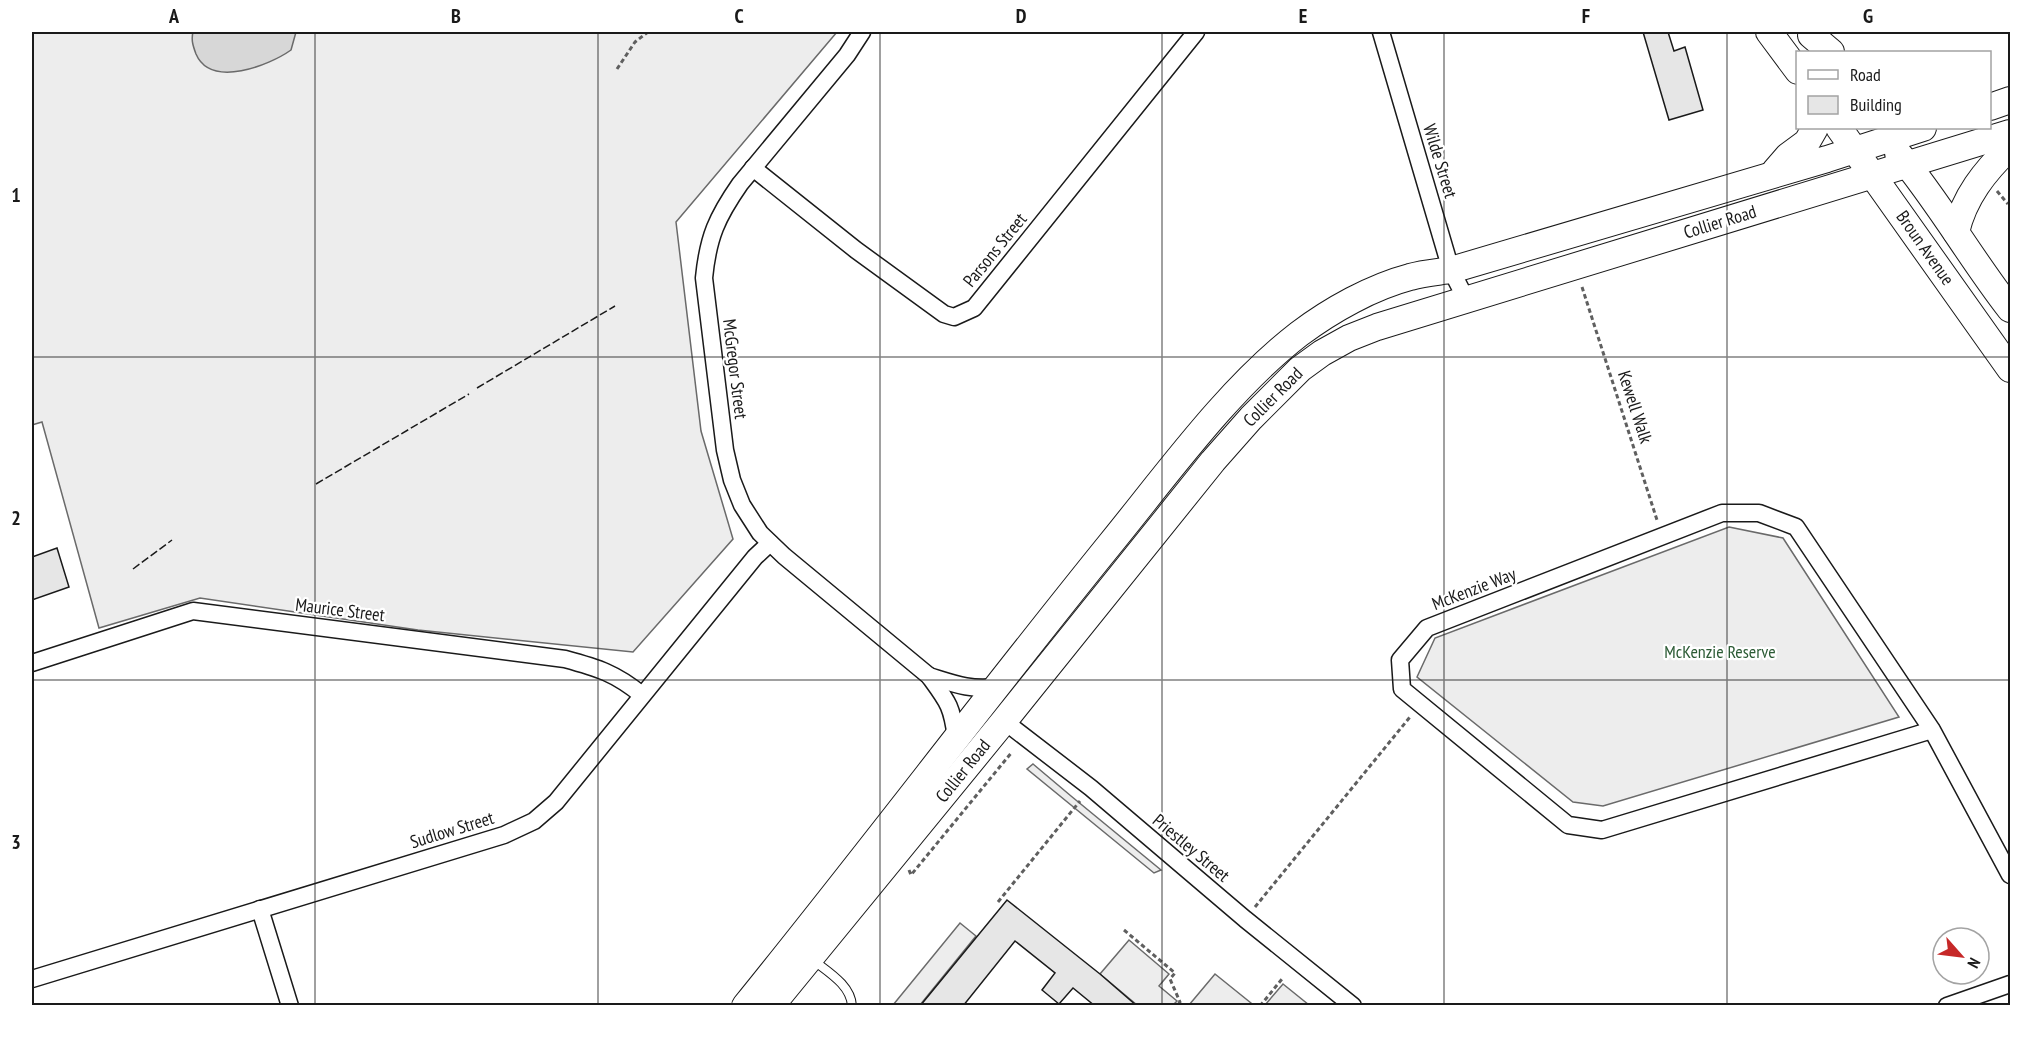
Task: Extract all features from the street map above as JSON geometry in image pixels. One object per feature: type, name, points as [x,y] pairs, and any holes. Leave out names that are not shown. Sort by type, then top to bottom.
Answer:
[{"type":"main road","points":[[1769,32],[1796,70]]},
{"type":"main road","points":[[1814,40],[1830,51]]},
{"type":"main road","points":[[1991,106],[2010,100]]},
{"type":"main road","points":[[1771,176],[1788,156],[1807,142],[1814,129]]},
{"type":"main road","name":"Broun Avenue","points":[[1840,129],[2010,369]]},
{"type":"main road","name":"Collier Road","points":[[771,1005],[802,951],[956,738],[996,687],[1187,450],[1232,398],[1268,361],[1300,333],[1374,290],[1410,277],[1451,270],[1771,176],[1856,150],[1882,134],[1916,129]]},
{"type":"main road","name":"Broun Avenue","points":[[1882,134],[1908,165],[2010,309]]},
{"type":"main road","name":"Collier Road","points":[[745,1005],[802,951],[1004,721],[1213,461],[1275,392],[1322,353],[1349,338],[1377,327],[2010,134]]},
{"type":"main road","points":[[1956,231],[1965,201],[2010,147]]},
{"type":"street","name":"McGregor Street","points":[[862,32],[846,55],[753,168],[724,207],[714,228],[707,250],[704,278],[725,450],[732,480],[742,505],[760,533],[929,676],[946,698],[953,713],[956,738]]},
{"type":"street","name":"Parsons Street","points":[[753,168],[864,256],[944,314],[954,317],[974,308],[1196,32]]},
{"type":"street","name":"Wilde Street","points":[[1381,32],[1451,270],[1466,299]]},
{"type":"street","name":"McKenzie Way","points":[[1932,730],[1602,830],[1568,825],[1402,689],[1400,660],[1427,628],[1722,513],[1759,513],[1796,527],[1932,730],[2010,875]]},
{"type":"street","name":"Sudlow Street","points":[[32,979],[504,836],[534,821],[556,802],[755,557],[770,543]]},
{"type":"street","name":"Maurice Street","points":[[32,663],[193,611],[565,660],[615,675],[642,696]]},
{"type":"street","name":"McGregor Street","points":[[929,676],[968,688],[996,687]]},
{"type":"street","name":"Priestley Street","points":[[1004,721],[1091,788],[1245,919],[1353,1005]]},
{"type":"street","points":[[260,909],[290,1005]]},
{"type":"street","points":[[1947,1005],[2010,984]]},
{"type":"lane","points":[[802,951],[841,982],[852,997],[852,1005]]},
{"type":"path","points":[[617,69],[634,42],[648,32]]},
{"type":"path","name":"Kewell Walk","points":[[1582,286],[1662,536]]},
{"type":"path","points":[[1245,919],[1420,704]]},
{"type":"path","points":[[998,902],[1091,788]]},
{"type":"path","points":[[1124,930],[1175,973],[1170,979],[1180,1002],[1177,1005]]},
{"type":"path","points":[[1260,1005],[1282,979]]},
{"type":"shaded area","points":[[32,32],[837,32],[676,222],[701,431],[733,539],[633,652],[418,630],[200,598],[99,628],[42,422],[32,425]]},
{"type":"shaded area","points":[[193,32],[296,32],[291,50],[282,56],[256,67],[227,72],[214,70],[204,64],[196,54],[192,40]]},
{"type":"shaded area","name":"McKenzie Reserve","points":[[1729,527],[1783,538],[1899,717],[1603,806],[1573,802],[1417,677],[1435,638]]},
{"type":"shaded area","points":[[1033,764],[1161,870],[1154,873],[1027,769]]},
{"type":"shaded area","points":[[960,923],[976,936],[920,1005],[893,1005]]},
{"type":"shaded area","points":[[1129,940],[1169,974],[1159,986],[1177,1001],[1173,1005],[1137,1005],[1100,974]]},
{"type":"shaded area","points":[[1215,974],[1251,1003],[1249,1005],[1189,1005]]},
{"type":"shaded area","points":[[1283,984],[1309,1005],[1265,1005]]},
{"type":"building","points":[[1643,32],[1668,32],[1674,51],[1685,47],[1703,110],[1669,120]]},
{"type":"building","points":[[57,548],[69,587],[32,600],[32,557]]},
{"type":"building","points":[[1007,900],[1137,1006],[1095,1006],[1073,988],[1059,1004],[1042,990],[1055,973],[1015,941],[963,1006],[920,1006]]},
{"type":"fence","points":[[477,388],[615,306]]},
{"type":"fence","points":[[316,484],[469,394]]},
{"type":"fence","points":[[133,569],[172,540]]}]
